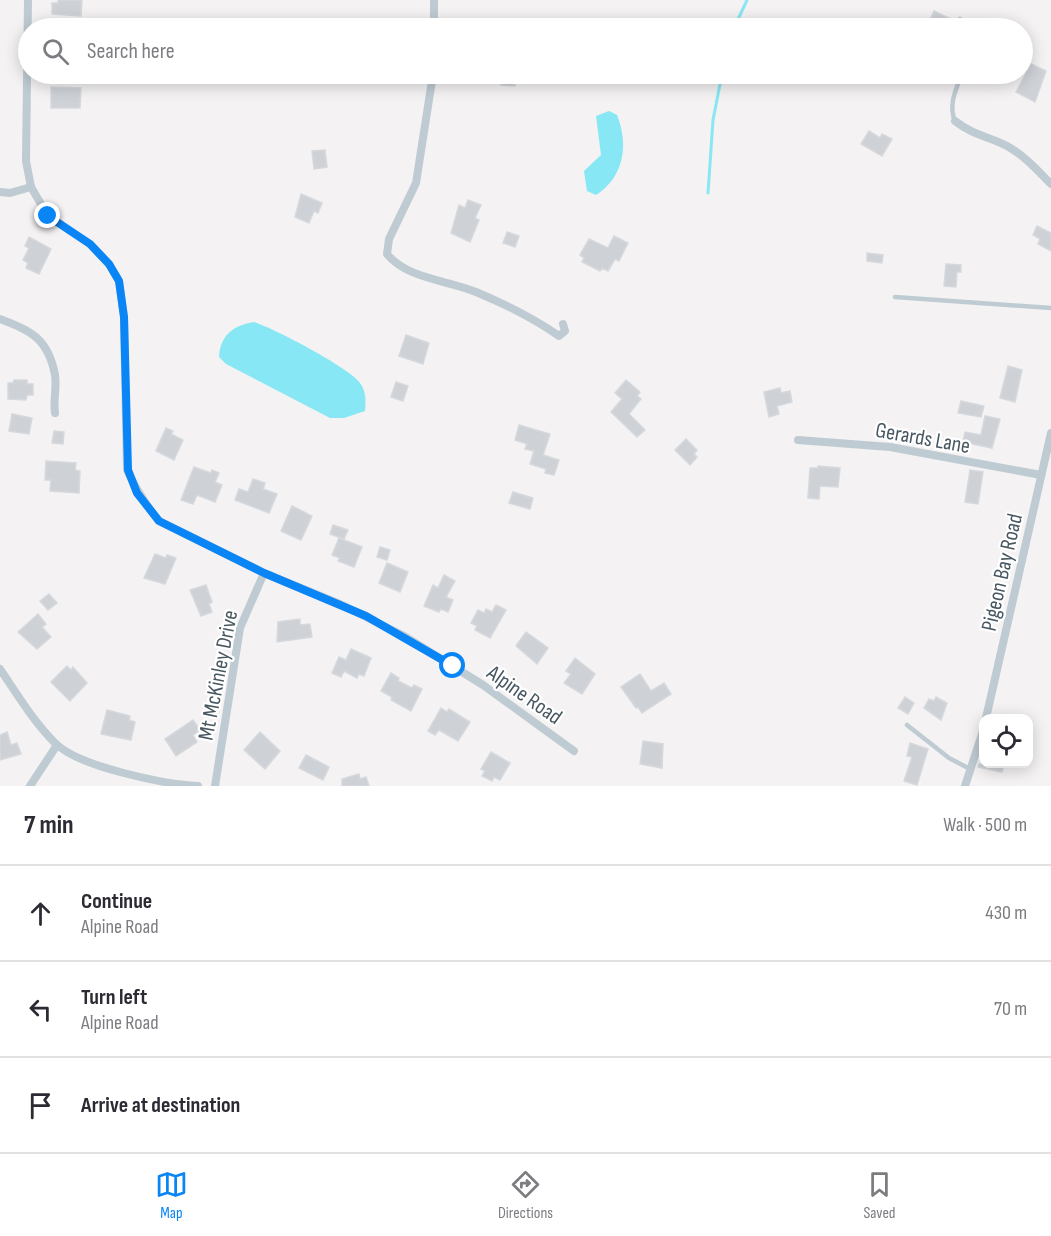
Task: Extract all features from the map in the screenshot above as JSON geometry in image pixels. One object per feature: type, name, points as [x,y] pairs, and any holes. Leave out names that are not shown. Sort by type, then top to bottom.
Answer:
[{"type":"street","name":"Alpine Road","points":[[28,0],[28,18]]},
{"type":"street","points":[[434,0],[435,18]]},
{"type":"street","name":"Alpine Road","points":[[27,84],[26,161],[31,187],[48,216],[90,244],[109,264],[119,281],[124,317],[128,470],[137,493],[159,521],[264,573],[340,604],[404,636],[483,685],[574,751]]},
{"type":"street","points":[[431,84],[416,183],[389,239],[387,254],[398,266],[484,295],[513,308],[559,336],[566,331],[563,324]]},
{"type":"street","points":[[955,121],[981,138],[1009,147],[1027,159],[1051,183]]},
{"type":"street","points":[[0,192],[10,194],[31,187]]},
{"type":"street","points":[[0,318],[27,329],[44,347],[55,375],[55,413]]},
{"type":"street","name":"Pigeon Bay Road","points":[[987,714],[1051,433]]},
{"type":"street","name":"Gerards Lane","points":[[798,440],[890,447],[1041,475]]},
{"type":"street","name":"Mt McKinley Drive","points":[[215,786],[240,628],[264,573]]},
{"type":"street","points":[[0,669],[33,718],[57,745],[88,760],[144,778],[198,786]]},
{"type":"street","points":[[965,786],[979,743]]},
{"type":"street","points":[[30,786],[57,745]]},
{"type":"lane","points":[[955,121],[952,114],[953,99],[958,84]]},
{"type":"lane","points":[[895,297],[1051,308]]},
{"type":"lane","points":[[908,725],[949,759],[970,769]]},
{"type":"water","points":[[609,111],[617,115],[621,126],[622,160],[613,179],[596,195],[587,191],[584,171],[601,155],[596,116]]},
{"type":"water","points":[[254,322],[310,349],[353,376],[363,389],[365,411],[344,418],[330,418],[226,364],[219,357],[225,337],[234,329]]},
{"type":"building","points":[[58,0],[82,0],[81,16],[52,14],[52,3],[58,3]]},
{"type":"building","points":[[934,11],[949,18],[931,18]]},
{"type":"building","points":[[1033,65],[1046,71],[1035,102],[1016,92],[1020,84],[1033,84]]},
{"type":"building","points":[[51,87],[81,88],[80,108],[51,108]]},
{"type":"building","points":[[869,131],[880,138],[882,134],[892,139],[882,156],[861,144]]},
{"type":"building","points":[[325,150],[327,167],[314,169],[312,151]]},
{"type":"building","points":[[301,194],[322,203],[318,213],[314,211],[309,223],[295,217]]},
{"type":"building","points":[[468,200],[481,205],[475,218],[479,220],[470,242],[451,233],[459,205],[465,208]]},
{"type":"building","points":[[1037,226],[1051,233],[1051,251],[1038,244],[1040,239],[1033,235]]},
{"type":"building","points":[[507,232],[519,236],[515,247],[503,243]]},
{"type":"building","points":[[614,236],[628,243],[619,261],[615,259],[608,271],[602,268],[600,271],[582,262],[584,258],[580,255],[589,239],[608,248]]},
{"type":"building","points":[[29,237],[51,249],[39,274],[26,268],[28,263],[23,260],[29,248],[25,246]]},
{"type":"building","points":[[867,253],[883,255],[882,263],[867,261]]},
{"type":"building","points":[[946,264],[961,265],[961,272],[957,272],[956,287],[944,286]]},
{"type":"building","points":[[406,335],[429,343],[423,364],[399,356]]},
{"type":"building","points":[[1008,366],[1022,370],[1015,402],[1000,398]]},
{"type":"building","points":[[14,380],[27,380],[27,384],[33,384],[33,395],[27,395],[26,400],[8,399],[8,383],[13,383]]},
{"type":"building","points":[[626,380],[640,392],[637,396],[641,399],[629,414],[645,430],[637,437],[611,412],[622,399],[615,393]]},
{"type":"building","points":[[396,382],[408,386],[403,401],[391,397]]},
{"type":"building","points":[[780,388],[781,393],[790,391],[792,402],[777,406],[779,414],[769,417],[764,392]]},
{"type":"building","points":[[961,401],[984,406],[981,417],[958,413]]},
{"type":"building","points":[[12,414],[32,418],[29,434],[9,431]]},
{"type":"building","points":[[985,416],[1000,419],[992,448],[963,442],[965,432],[981,435]]},
{"type":"building","points":[[519,425],[550,434],[543,455],[559,460],[554,475],[545,473],[546,469],[530,464],[534,451],[525,449],[527,444],[515,440]]},
{"type":"building","points":[[166,428],[173,431],[171,434],[183,440],[174,460],[156,451]]},
{"type":"building","points":[[54,431],[64,432],[63,444],[52,443]]},
{"type":"building","points":[[686,439],[697,450],[694,454],[697,457],[690,465],[675,450]]},
{"type":"building","points":[[46,461],[76,463],[75,470],[80,471],[79,493],[50,491],[51,480],[45,480]]},
{"type":"building","points":[[818,466],[840,468],[838,487],[820,486],[819,499],[808,498],[810,468],[818,468]]},
{"type":"building","points":[[194,467],[211,473],[212,470],[219,473],[215,482],[222,485],[215,502],[197,495],[193,504],[181,500]]},
{"type":"building","points":[[970,470],[983,472],[978,504],[965,502]]},
{"type":"building","points":[[253,479],[265,483],[263,489],[277,494],[269,513],[235,500],[239,489],[248,492]]},
{"type":"building","points":[[513,492],[533,498],[530,509],[509,503]]},
{"type":"building","points":[[292,506],[312,516],[301,540],[281,531]]},
{"type":"building","points":[[333,525],[348,530],[344,539],[330,534]]},
{"type":"building","points":[[339,538],[362,547],[354,567],[338,561],[340,558],[332,555]]},
{"type":"building","points":[[380,547],[390,550],[387,560],[377,557]]},
{"type":"building","points":[[155,554],[166,558],[167,555],[176,558],[165,584],[144,578]]},
{"type":"building","points":[[387,563],[408,572],[400,592],[379,583]]},
{"type":"building","points":[[444,575],[455,581],[446,597],[453,600],[448,612],[441,609],[439,612],[424,606],[433,585],[438,588]]},
{"type":"building","points":[[206,585],[212,602],[209,604],[212,612],[201,616],[190,590]]},
{"type":"building","points":[[49,594],[57,603],[48,610],[40,601]]},
{"type":"building","points":[[496,605],[506,610],[490,638],[475,630],[477,626],[471,623],[478,610],[484,613],[486,609],[492,612]]},
{"type":"building","points":[[38,614],[46,624],[42,627],[51,637],[37,649],[18,632]]},
{"type":"building","points":[[300,619],[300,625],[310,624],[312,637],[277,642],[278,622]]},
{"type":"building","points":[[526,632],[548,648],[537,664],[516,646]]},
{"type":"building","points":[[351,649],[371,658],[364,676],[359,674],[357,678],[344,671],[341,677],[332,673],[339,657],[346,660]]},
{"type":"building","points":[[575,658],[595,674],[582,694],[564,683],[571,674],[566,671]]},
{"type":"building","points":[[67,666],[71,670],[73,667],[87,683],[70,701],[51,682]]},
{"type":"building","points":[[391,673],[399,678],[398,681],[412,688],[414,685],[422,689],[411,711],[391,700],[392,697],[381,691]]},
{"type":"building","points":[[640,674],[651,691],[664,683],[671,694],[642,713],[621,687]]},
{"type":"building","points":[[905,697],[914,703],[908,714],[898,708]]},
{"type":"building","points":[[936,697],[947,703],[941,720],[924,708],[929,699],[934,701]]},
{"type":"building","points":[[441,708],[447,712],[449,709],[470,722],[458,741],[439,730],[435,735],[428,731]]},
{"type":"building","points":[[107,710],[130,716],[129,720],[135,722],[131,740],[101,734]]},
{"type":"building","points":[[193,720],[200,730],[193,735],[197,742],[176,756],[165,739]]},
{"type":"building","points":[[7,732],[11,745],[17,743],[21,754],[0,760],[0,735]]},
{"type":"building","points":[[260,732],[280,751],[265,769],[244,750]]},
{"type":"building","points":[[643,741],[663,744],[662,768],[640,764]]},
{"type":"building","points":[[910,743],[928,749],[917,785],[904,781],[912,757],[907,756]]},
{"type":"building","points":[[491,752],[510,763],[500,780],[494,777],[492,781],[482,776],[485,771],[481,769]]},
{"type":"building","points":[[306,755],[329,767],[323,780],[299,768]]},
{"type":"building","points":[[983,768],[1003,768],[1002,772]]},
{"type":"building","points":[[359,774],[360,779],[366,777],[369,786],[342,786],[342,779]]},
{"type":"waterway","points":[[739,18],[747,0]]},
{"type":"waterway","points":[[708,193],[713,120],[720,84]]},
{"type":"route","points":[[48,216],[66,231],[90,244],[109,264],[119,281],[124,317],[128,470],[137,493],[159,521],[264,573],[366,616],[453,666]]}]
